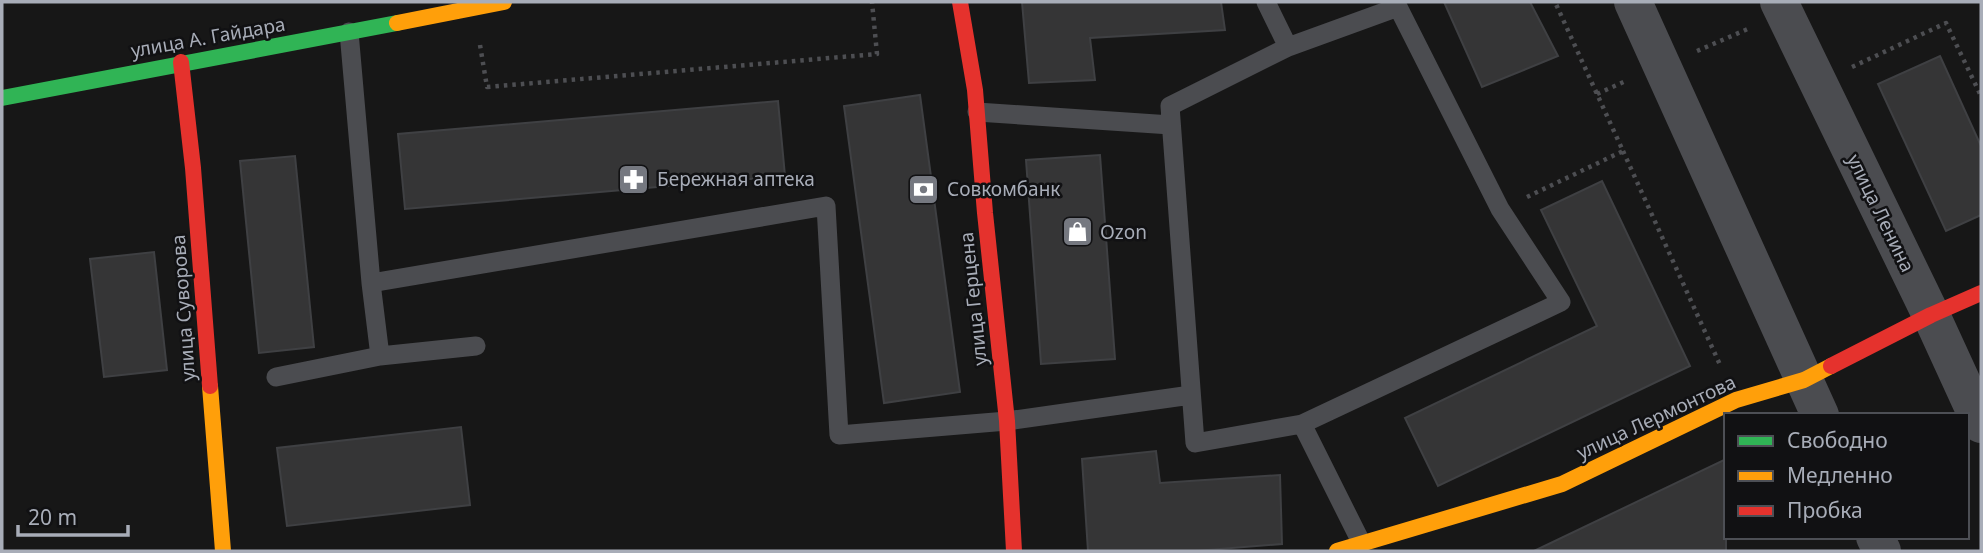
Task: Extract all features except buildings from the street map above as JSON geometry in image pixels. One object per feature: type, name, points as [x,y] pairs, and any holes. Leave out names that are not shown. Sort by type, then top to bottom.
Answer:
[{"type":"street","name":"улица А. Гайдара","points":[[2,98],[504,2]]},
{"type":"street","name":"улица Герцена","points":[[960,2],[975,90],[1007,421],[1014,551]]},
{"type":"street","points":[[1633,2],[1819,413]]},
{"type":"street","name":"улица Ленина","points":[[1782,8],[1931,314],[1981,424]]},
{"type":"street","name":"улица Суворова","points":[[181,62],[193,168],[223,551]]},
{"type":"street","name":"улица Лермонтова","points":[[1337,551],[1562,484],[1736,400],[1804,380],[1931,314],[1981,293]]},
{"type":"lane","points":[[1266,2],[1288,47]]},
{"type":"lane","points":[[1398,7],[1500,209],[1561,302],[1302,424],[1195,443],[1171,125],[1170,106],[1288,47],[1398,7]]},
{"type":"lane","points":[[349,32],[380,356]]},
{"type":"lane","points":[[977,112],[1171,125]]},
{"type":"lane","points":[[371,283],[826,206],[839,435],[1007,421],[1191,395]]},
{"type":"lane","points":[[276,377],[380,356],[476,346]]},
{"type":"lane","points":[[1302,424],[1362,544]]},
{"type":"path","points":[[474,8],[487,87],[877,54],[872,2]]},
{"type":"path","points":[[1555,2],[1736,400]]},
{"type":"path","points":[[1597,94],[1782,8]]},
{"type":"path","points":[[1851,68],[1946,23],[1981,96]]},
{"type":"path","points":[[1500,209],[1623,152]]},
{"type":"traffic: fast","points":[[2,98],[397,23]]},
{"type":"traffic: slow","points":[[397,23],[504,2]]},
{"type":"traffic: slow","points":[[1337,551],[1562,484],[1736,400],[1804,380],[1831,366]]},
{"type":"traffic: slow","points":[[210,386],[223,551]]},
{"type":"traffic: jam","points":[[960,2],[975,90],[1007,421],[1014,551]]},
{"type":"traffic: jam","points":[[181,62],[193,168],[210,386]]},
{"type":"traffic: jam","points":[[1831,366],[1981,293]]},
{"type":"place","name":"Бережная аптека","points":[[634,179]]},
{"type":"place","name":"Совкомбанк","points":[[924,189]]},
{"type":"place","name":"Ozon","points":[[1077,232]]}]
